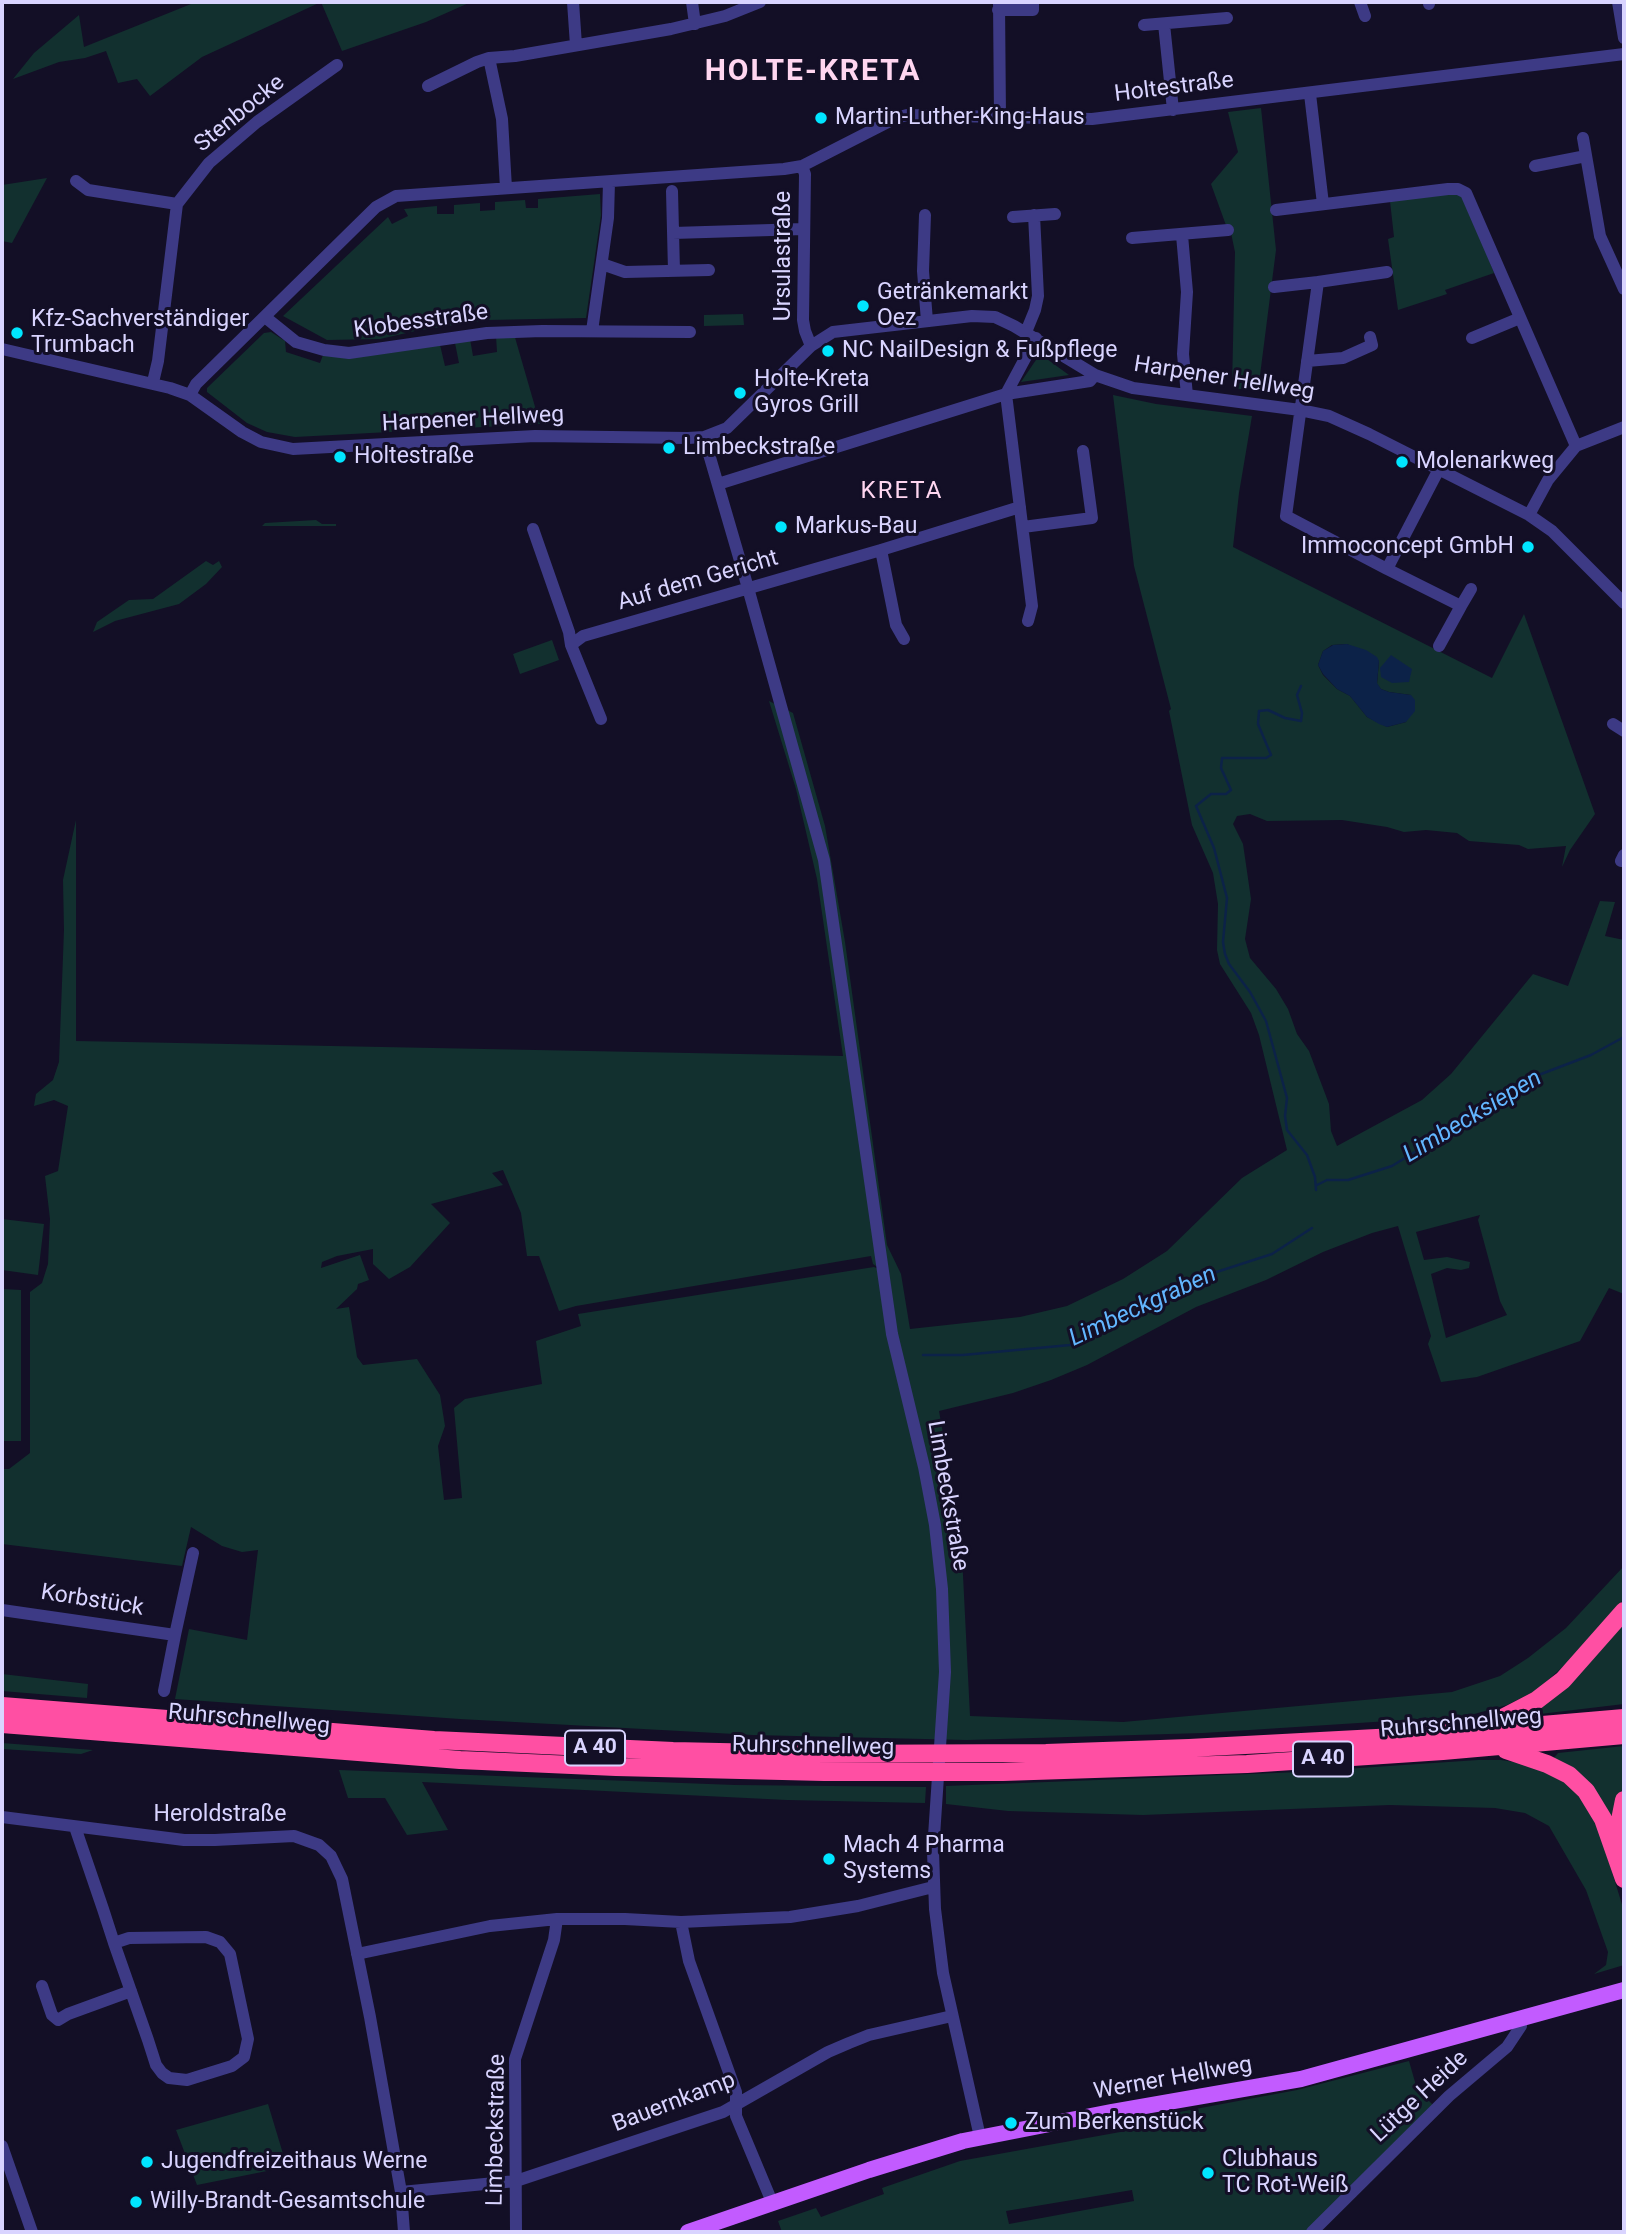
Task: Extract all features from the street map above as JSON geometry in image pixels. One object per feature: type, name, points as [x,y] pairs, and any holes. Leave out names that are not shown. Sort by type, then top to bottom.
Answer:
[{"type":"highway","points":[[1451,1733],[1487,1725],[1537,1700],[1563,1679],[1624,1611]]},
{"type":"highway","name":"Ruhrschnellweg","points":[[2,1706],[397,1738],[708,1752],[1046,1753],[1294,1743],[1451,1733],[1624,1717]]},
{"type":"highway","name":"Ruhrschnellweg","points":[[2,1724],[432,1758],[747,1771],[1083,1770],[1247,1764],[1475,1749],[1624,1735]]},
{"type":"highway","points":[[1475,1749],[1497,1749],[1526,1755],[1569,1775],[1586,1791],[1598,1808],[1622,1873]]},
{"type":"highway","points":[[1622,1873],[1620,1820],[1624,1800]]},
{"type":"main road","name":"Werner Hellweg","points":[[688,2232],[925,2151],[980,2137],[1301,2079],[1624,1990]]},
{"type":"street","points":[[573,2],[576,45]]},
{"type":"street","points":[[692,2],[695,24]]},
{"type":"street","points":[[428,86],[489,58],[516,56],[695,24],[760,2]]},
{"type":"street","points":[[1000,117],[999,6],[1033,9],[1033,2]]},
{"type":"street","points":[[1360,2],[1365,16]]},
{"type":"street","points":[[1618,2],[1624,38]]},
{"type":"street","points":[[1144,25],[1227,18]]},
{"type":"street","points":[[1164,24],[1173,110]]},
{"type":"street","name":"Holtestraße","points":[[190,395],[196,384],[376,207],[389,198],[802,166],[896,118],[907,115],[1092,119],[1624,54]]},
{"type":"street","points":[[489,58],[502,119],[506,188]]},
{"type":"street","name":"Stenbocke","points":[[177,204],[209,163],[257,122],[337,65]]},
{"type":"street","points":[[1310,94],[1322,204]]},
{"type":"street","points":[[1583,138],[1600,236],[1624,289]]},
{"type":"street","points":[[1535,166],[1586,156]]},
{"type":"street","name":"Ursulastraße","points":[[802,166],[805,174],[803,320],[811,346]]},
{"type":"street","points":[[76,181],[88,190],[177,204],[159,357],[153,382]]},
{"type":"street","points":[[592,331],[608,218],[609,182]]},
{"type":"street","points":[[1276,210],[1458,189],[1466,193],[1576,446]]},
{"type":"street","points":[[672,191],[674,271]]},
{"type":"street","points":[[1013,217],[1055,214]]},
{"type":"street","points":[[925,215],[922,271],[928,321]]},
{"type":"street","points":[[1028,621],[1032,606],[1006,394],[1031,335],[1038,296],[1034,215]]},
{"type":"street","points":[[673,233],[804,229]]},
{"type":"street","points":[[1132,238],[1228,230]]},
{"type":"street","points":[[1182,235],[1187,292],[1183,354],[1187,395]]},
{"type":"street","points":[[602,264],[625,272],[709,270]]},
{"type":"street","points":[[1274,287],[1387,272]]},
{"type":"street","points":[[1318,282],[1286,516],[1461,606]]},
{"type":"street","name":"Harpener Hellweg","points":[[2,349],[153,382],[190,395],[242,432],[261,442],[293,449],[535,436],[704,437],[717,433],[734,422],[811,346],[826,335],[846,330],[982,315],[1004,320],[1095,375],[1133,388],[1329,416],[1529,515],[1569,546],[1624,603]]},
{"type":"street","name":"Klobesstraße","points":[[265,317],[296,342],[324,350],[349,353],[482,333],[690,332]]},
{"type":"street","points":[[1472,338],[1520,318]]},
{"type":"street","points":[[1307,361],[1343,358],[1372,345],[1370,337]]},
{"type":"street","points":[[718,484],[1006,394],[1090,381],[1095,375]]},
{"type":"street","points":[[1529,515],[1548,480],[1576,446],[1624,427]]},
{"type":"street","name":"Limbeckstraße","points":[[704,437],[816,825],[830,895],[892,1334],[924,1467],[939,1554],[945,1672],[933,1887]]},
{"type":"street","points":[[1023,527],[1092,518],[1083,451]]},
{"type":"street","points":[[1387,569],[1439,470]]},
{"type":"street","name":"Auf dem Gericht","points":[[570,645],[583,636],[1020,507]]},
{"type":"street","points":[[533,529],[569,632],[570,645],[601,719]]},
{"type":"street","points":[[881,550],[895,625],[904,639]]},
{"type":"street","points":[[1439,646],[1471,589]]},
{"type":"street","points":[[164,1691],[193,1553]]},
{"type":"street","name":"Korbstück","points":[[2,1610],[175,1635]]},
{"type":"street","name":"Heroldstraße","points":[[2,1818],[192,1840],[281,1835],[309,1840],[323,1848],[337,1866],[357,1954],[401,2192],[404,2232]]},
{"type":"street","points":[[75,1827],[114,1943],[156,2065],[169,2078],[187,2080],[232,2066],[244,2057],[248,2039],[230,1954],[220,1942],[206,1937],[129,1938],[114,1943]]},
{"type":"street","points":[[357,1954],[490,1926],[557,1919],[681,1922],[790,1917],[858,1906],[933,1887],[939,1950],[980,2137]]},
{"type":"street","name":"Limbeckstraße","points":[[516,2232],[515,2059],[554,1940],[557,1919]]},
{"type":"street","points":[[681,1922],[689,1961],[736,2092],[736,2116],[772,2202]]},
{"type":"street","points":[[42,1986],[52,2015],[58,2020],[131,1991]]},
{"type":"street","name":"Bauernkamp","points":[[401,2192],[516,2181],[735,2106],[806,2064],[869,2035],[952,2016]]},
{"type":"street","name":"Lütge Heide","points":[[1312,2232],[1449,2096],[1507,2047],[1521,2026],[1520,2019]]},
{"type":"street","points":[[2,2146],[32,2232]]},
{"type":"green space","points":[[196,2],[321,2],[202,57],[150,96],[137,79],[118,83],[106,51],[59,62],[13,79],[34,53],[79,15],[84,47]]},
{"type":"green space","points":[[321,2],[471,2],[426,22],[342,51]]},
{"type":"green space","points":[[1261,108],[1276,250],[1258,391],[1232,388],[1235,252],[1230,228],[1227,228],[1211,184],[1238,152],[1228,112]]},
{"type":"green space","points":[[47,178],[12,243],[2,241],[2,185]]},
{"type":"green space","points":[[1457,192],[1464,196],[1494,273],[1445,290],[1447,294],[1398,310],[1388,239],[1394,237],[1390,201]]},
{"type":"green space","points":[[600,194],[601,215],[586,318],[487,320],[380,339],[327,340],[283,316],[388,217],[392,224],[408,216],[404,209],[437,206],[437,214],[454,214],[454,205],[480,203],[480,211],[495,210],[495,202],[525,200],[526,208],[538,208],[538,199]]},
{"type":"green space","points":[[743,314],[744,325],[704,326],[704,315]]},
{"type":"green space","points":[[271,332],[285,341],[286,352],[320,363],[323,355],[440,345],[445,366],[459,363],[455,343],[470,339],[473,356],[497,352],[496,336],[514,334],[540,424],[295,437],[267,432],[247,423],[207,392],[207,388],[264,333]]},
{"type":"green space","points":[[1040,354],[1069,375],[1021,382]]},
{"type":"green space","points":[[1113,395],[1156,404],[1252,416],[1233,547],[1492,678],[1524,614],[1595,814],[1570,850],[1562,867],[1566,846],[1528,849],[1519,845],[1469,841],[1457,833],[1426,830],[1404,832],[1342,820],[1267,821],[1250,814],[1237,816],[1233,824],[1243,844],[1251,899],[1245,939],[1250,958],[1276,989],[1288,1009],[1297,1034],[1309,1051],[1329,1104],[1331,1131],[1337,1146],[1422,1100],[1451,1074],[1533,974],[1568,986],[1600,901],[1615,902],[1605,936],[1624,940],[1624,1294],[1609,1288],[1580,1341],[1477,1377],[1441,1382],[1428,1344],[1431,1336],[1398,1226],[1323,1252],[1266,1280],[1196,1307],[1087,1365],[1051,1380],[1013,1393],[939,1411],[961,1535],[970,1716],[1123,1722],[1452,1692],[1500,1676],[1528,1658],[1566,1628],[1624,1566],[1624,1599],[1568,1662],[1537,1690],[1507,1705],[1467,1716],[1203,1733],[967,1740],[753,1735],[460,1719],[175,1699],[189,1629],[247,1640],[258,1550],[242,1552],[222,1546],[191,1527],[182,1566],[2,1544],[2,1469],[9,1469],[30,1453],[30,1292],[42,1283],[48,1264],[50,1219],[45,1176],[58,1171],[68,1106],[54,1100],[34,1106],[36,1094],[53,1080],[59,1062],[63,880],[76,820],[76,1041],[843,1056],[817,879],[796,789],[769,701],[793,713],[825,826],[845,942],[887,1245],[901,1274],[910,1329],[1020,1317],[1067,1306],[1123,1279],[1167,1251],[1242,1178],[1287,1150],[1259,1035],[1251,1013],[1220,964],[1217,950],[1218,904],[1213,873],[1192,825],[1169,711],[1171,709],[1134,566]],"holes":[[[1347,644],[1379,661],[1377,684],[1381,689],[1411,695],[1406,722],[1387,727],[1367,717],[1350,696],[1337,689],[1323,675],[1318,665],[1323,651],[1332,645]],[[503,1170],[521,1213],[527,1256],[539,1256],[559,1311],[871,1256],[873,1264],[883,1271],[874,1267],[578,1314],[581,1326],[536,1341],[542,1384],[465,1399],[454,1408],[462,1498],[444,1500],[438,1446],[445,1426],[440,1395],[417,1359],[363,1365],[357,1357],[349,1307],[336,1309],[357,1289],[358,1284],[369,1280],[360,1255],[321,1268],[322,1262],[337,1256],[373,1249],[373,1264],[389,1279],[410,1267],[450,1223],[431,1204],[503,1185],[492,1173]],[[1480,1215],[1478,1220],[1500,1301],[1507,1315],[1446,1338],[1431,1274],[1447,1268],[1469,1268],[1470,1262],[1447,1257],[1424,1260],[1416,1232]]]},
{"type":"green space","points":[[316,520],[322,524],[336,526],[262,526],[265,523]]},
{"type":"green space","points":[[206,561],[213,565],[219,561],[222,567],[206,584],[179,604],[115,621],[93,632],[97,622],[129,600],[153,599]]},
{"type":"green space","points":[[552,640],[559,660],[520,674],[513,654]]},
{"type":"green space","points":[[2,1219],[44,1224],[38,1275],[2,1270]]},
{"type":"green space","points":[[2,1289],[21,1290],[21,1441],[2,1441]]},
{"type":"green space","points":[[1624,1618],[1624,1704],[1515,1717]]},
{"type":"green space","points":[[2,1674],[88,1684],[87,1698],[2,1691]]},
{"type":"green space","points":[[2,1743],[93,1750],[81,1754],[2,1749]]},
{"type":"green space","points":[[1624,1746],[1624,1786],[1614,1820],[1552,1760],[1558,1753]]},
{"type":"green space","points":[[1478,1760],[1527,1764],[1555,1773],[1576,1788],[1593,1810],[1624,1911],[1624,1965],[1594,1974],[1606,1965],[1608,1952],[1586,1890],[1549,1826],[1525,1813],[1495,1808],[1390,1805],[1143,1815],[1008,1811],[946,1804],[946,1786],[1300,1772]]},
{"type":"green space","points":[[339,1770],[735,1785],[926,1787],[925,1803],[787,1800],[422,1782],[448,1830],[407,1835],[385,1798],[348,1798]]},
{"type":"green space","points":[[1409,2061],[1417,2089],[1433,2105],[1309,2232],[782,2232],[778,2221],[816,2208],[821,2217],[884,2194],[882,2188],[960,2161],[1170,2123],[1174,2113],[1297,2090]],"holes":[[[1132,2190],[1134,2201],[1009,2224],[1006,2211]]]},
{"type":"green space","points":[[268,2104],[287,2167],[197,2185],[176,2130]]},
{"type":"water","points":[[1347,644],[1377,657],[1377,683],[1381,689],[1411,695],[1415,700],[1415,711],[1406,722],[1387,727],[1379,724],[1367,717],[1350,696],[1337,689],[1323,674],[1318,665],[1323,651],[1333,645]]},
{"type":"water","points":[[1391,655],[1412,669],[1409,682],[1392,683],[1381,677],[1380,668]]},
{"type":"waterway","name":"Limbeckgraben","points":[[1301,686],[1297,695],[1302,713],[1301,721],[1285,718],[1268,710],[1259,711],[1258,724],[1271,755],[1266,758],[1222,758],[1221,768],[1231,790],[1226,794],[1211,794],[1196,806],[1214,848],[1227,898],[1223,942],[1225,954],[1266,1021],[1287,1098],[1287,1130],[1307,1155],[1315,1177],[1316,1190]]},
{"type":"waterway","name":"Limbecksiepen","points":[[1317,1185],[1327,1180],[1348,1180],[1392,1166],[1478,1113],[1506,1092],[1536,1076],[1591,1055],[1624,1037]]},
{"type":"waterway","name":"Limbeckgraben","points":[[923,1355],[963,1355],[1070,1345],[1195,1279],[1272,1254],[1312,1228]]},
{"type":"place","name":"Martin-Luther-King-Haus","points":[[821,118]]},
{"type":"place","name":"Getränkemarkt Oez","points":[[863,306]]},
{"type":"place","name":"Kfz-Sachverständiger Trumbach","points":[[17,333]]},
{"type":"place","name":"NC NailDesign & Fußpflege","points":[[828,351]]},
{"type":"place","name":"Holte-Kreta Gyros Grill","points":[[740,393]]},
{"type":"place","name":"Limbeckstraße","points":[[669,448]]},
{"type":"place","name":"Holtestraße","points":[[340,457]]},
{"type":"place","name":"Molenarkweg","points":[[1402,462]]},
{"type":"place","name":"Markus-Bau","points":[[781,527]]},
{"type":"place","name":"Immoconcept GmbH","points":[[1528,547]]},
{"type":"place","name":"Mach 4 Pharma Systems","points":[[829,1859]]},
{"type":"place","name":"Zum Berkenstück","points":[[1011,2123]]},
{"type":"place","name":"Jugendfreizeithaus Werne","points":[[147,2162]]},
{"type":"place","name":"Clubhaus TC Rot-Weiß","points":[[1208,2173]]},
{"type":"place","name":"Willy-Brandt-Gesamtschule","points":[[136,2202]]},
{"type":"district","name":"HOLTE-KRETA","points":[[813,72]]},
{"type":"district","name":"KRETA","points":[[902,492]]}]
